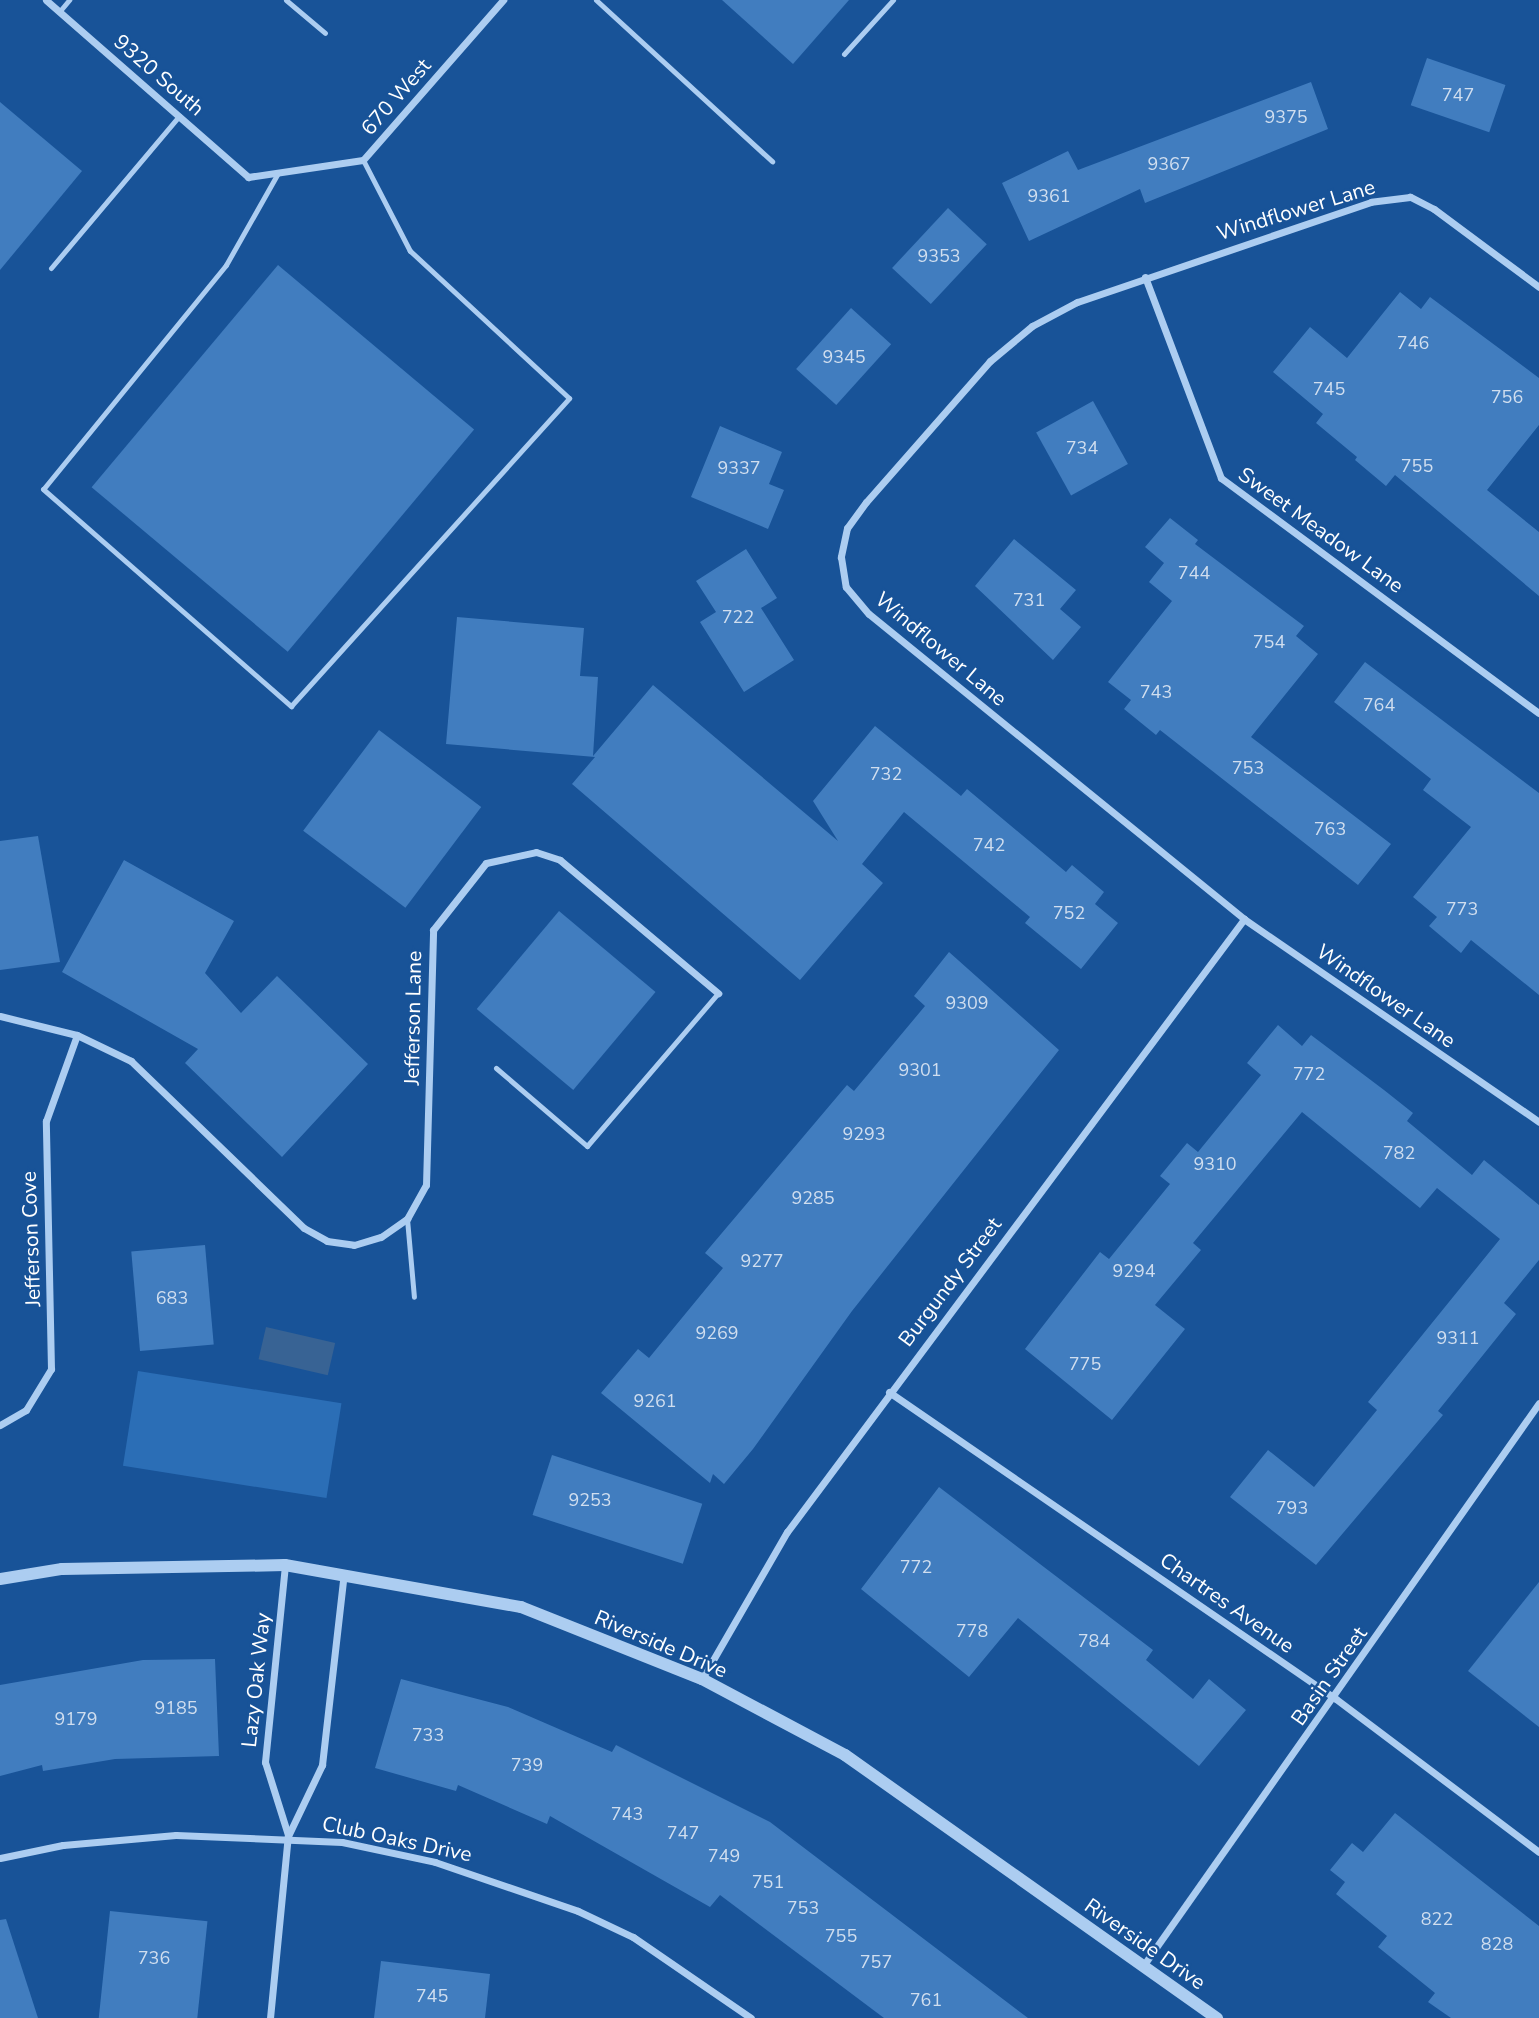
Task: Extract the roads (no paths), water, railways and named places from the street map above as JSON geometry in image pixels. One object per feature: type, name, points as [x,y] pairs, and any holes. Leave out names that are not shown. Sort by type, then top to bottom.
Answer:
[{"type":"street","name":"9320 South","points":[[46,0],[248,177]]},
{"type":"street","name":"670 West","points":[[248,177],[363,160],[503,0]]},
{"type":"street","name":"Windflower Lane","points":[[1539,287],[1434,209],[1410,197],[1371,201],[1145,277],[1066,308],[990,361],[866,502],[848,528],[841,557],[846,586],[869,614],[1244,919],[1539,1122]]},
{"type":"street","name":"Sweet Meadow Lane","points":[[1145,277],[1221,478],[1539,713]]},
{"type":"street","name":"Jefferson Lane","points":[[407,1219],[426,1185],[429,1164],[433,930],[486,863],[536,852],[560,860],[718,993]]},
{"type":"street","name":"Burgundy Street","points":[[702,1679],[787,1532],[1244,919]]},
{"type":"street","points":[[0,1016],[77,1035],[131,1061],[159,1084],[304,1228],[327,1241],[354,1245],[381,1237],[407,1219]]},
{"type":"street","name":"Jefferson Cove","points":[[0,1425],[26,1410],[51,1369],[46,1121],[77,1035]]},
{"type":"street","name":"Chartres Avenue","points":[[889,1392],[1336,1699],[1539,1852]]},
{"type":"street","name":"Basin Street","points":[[1143,1966],[1336,1699],[1539,1403]]},
{"type":"street","name":"Riverside Drive","points":[[0,1580],[62,1569],[285,1565],[344,1572],[520,1607],[702,1679],[845,1755],[1217,2018]]},
{"type":"street","name":"Lazy Oak Way","points":[[285,1565],[265,1762],[288,1836]]},
{"type":"street","name":"Lazy Oak Way","points":[[270,2018],[288,1836],[321,1765],[344,1572]]},
{"type":"street","name":"Club Oaks Drive","points":[[0,1858],[64,1845],[176,1835],[288,1836],[435,1862],[533,1893],[634,1937],[751,2018]]},
{"type":"lane","points":[[59,12],[69,0]]},
{"type":"lane","points":[[286,0],[325,33]]},
{"type":"lane","points":[[596,0],[772,161]]},
{"type":"lane","points":[[844,54],[893,0]]},
{"type":"lane","points":[[51,268],[179,116]]},
{"type":"lane","points":[[278,173],[226,265],[43,489],[291,706],[569,398],[410,251],[363,160]]},
{"type":"lane","points":[[496,1068],[587,1146],[718,993]]},
{"type":"lane","points":[[407,1219],[414,1297]]}]
